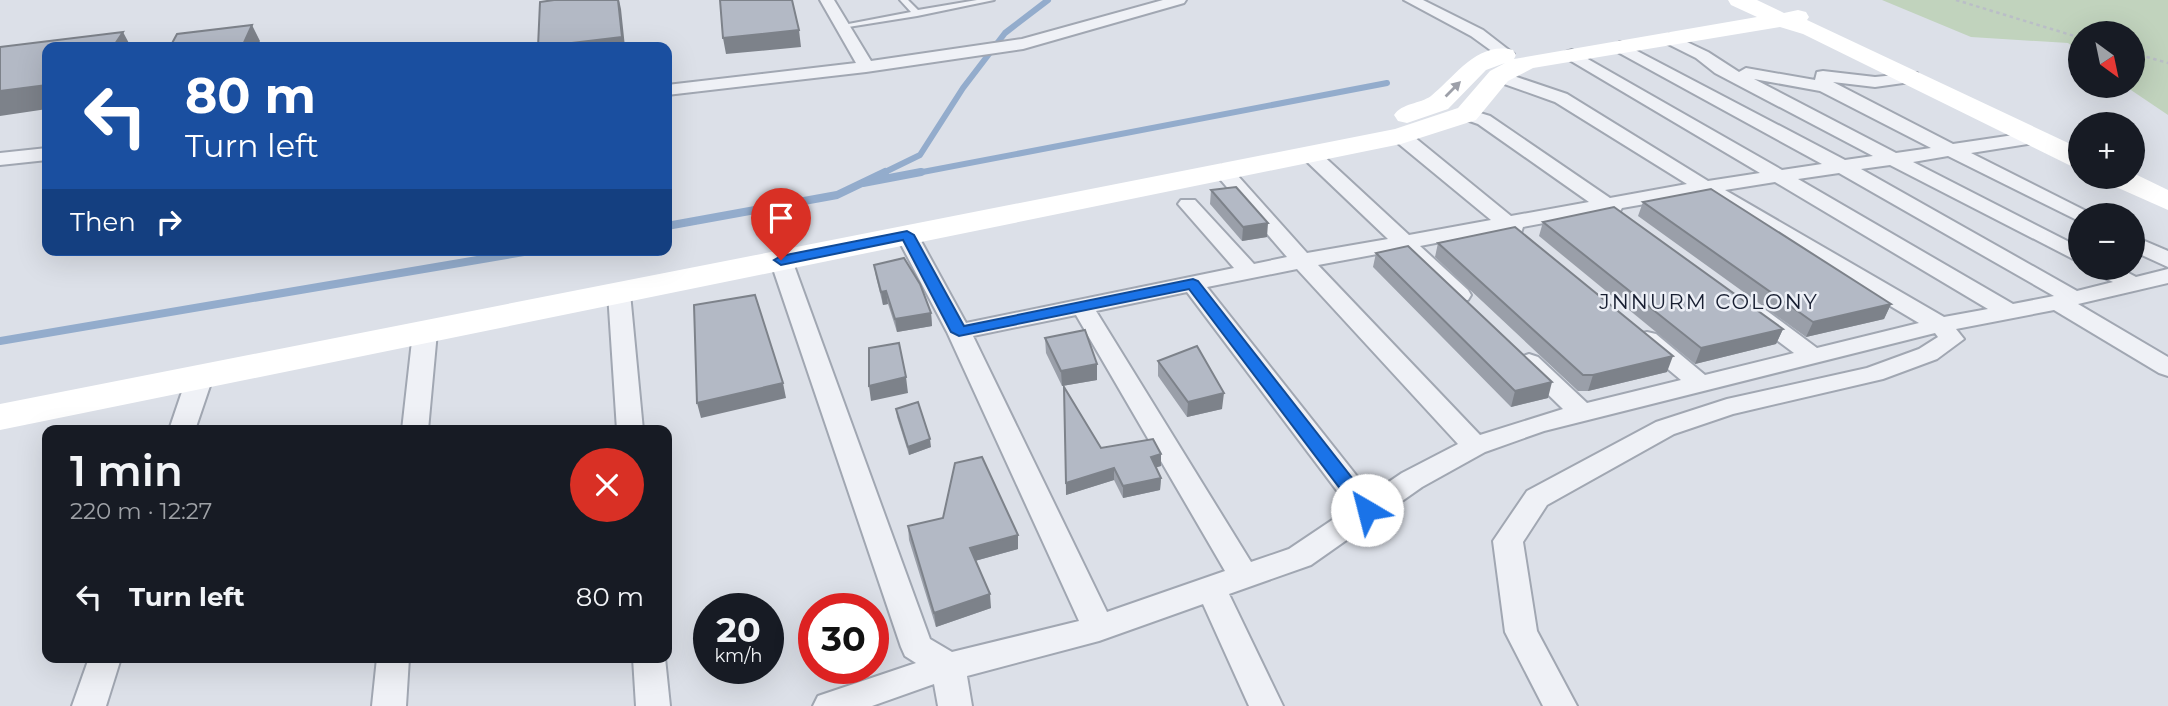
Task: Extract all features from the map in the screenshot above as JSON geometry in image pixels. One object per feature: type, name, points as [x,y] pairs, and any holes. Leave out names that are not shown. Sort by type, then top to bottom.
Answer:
[{"type":"street","points":[[827,0],[866,66]]},
{"type":"street","points":[[672,89],[989,50],[1048,38],[1179,0]]},
{"type":"street","points":[[1411,0],[1477,33],[1502,65],[1940,325],[1952,339],[1928,354],[1874,374],[1727,407],[1665,428],[1537,498],[1508,541],[1521,632],[1560,706]]},
{"type":"street","points":[[0,397],[425,332],[907,235],[1382,125],[1439,103],[1476,65],[1526,62],[1620,47],[1777,13]]},
{"type":"street","points":[[0,417],[200,367],[1218,165],[1310,154],[1401,136],[1467,114],[1502,65],[1777,13],[2068,154]]},
{"type":"street","points":[[1670,38],[1721,69],[2068,250]]},
{"type":"street","points":[[1620,47],[1841,166],[2066,300],[2168,368]]},
{"type":"street","points":[[1572,55],[1780,174],[2009,311]]},
{"type":"street","points":[[1721,69],[1825,87],[2068,210]]},
{"type":"street","points":[[1825,87],[1823,76],[1875,82],[1911,77]]},
{"type":"street","points":[[1467,114],[1484,120],[1628,221]]},
{"type":"street","points":[[1401,136],[1529,241]]},
{"type":"street","points":[[959,332],[1302,261],[1705,187],[2034,138]]},
{"type":"street","points":[[1310,154],[1473,309]]},
{"type":"street","points":[[0,159],[42,155]]},
{"type":"street","points":[[1218,165],[1302,261],[1475,446]]},
{"type":"street","points":[[2145,189],[2163,197]]},
{"type":"street","points":[[1188,204],[1249,272]]},
{"type":"street","points":[[907,235],[959,332],[1099,628]]},
{"type":"street","points":[[2145,248],[2168,260]]},
{"type":"street","points":[[781,260],[917,647],[948,666],[955,706]]},
{"type":"street","points":[[831,706],[948,666],[978,661],[1099,628],[1300,557],[1412,480],[1475,446],[1536,424],[1940,325],[2168,276]]},
{"type":"street","points":[[2125,280],[2133,284]]},
{"type":"street","points":[[1193,284],[1367,510]]},
{"type":"street","points":[[619,293],[630,425]]},
{"type":"street","points":[[1737,300],[1813,356]]},
{"type":"street","points":[[1082,306],[1244,576]]},
{"type":"street","points":[[1625,321],[1700,383]]},
{"type":"street","points":[[416,425],[425,332]]},
{"type":"street","points":[[1513,346],[1581,412]]},
{"type":"street","points":[[183,425],[200,367]]},
{"type":"street","points":[[1211,588],[1266,706]]},
{"type":"street","points":[[89,706],[104,663]]},
{"type":"street","points":[[389,706],[393,663]]},
{"type":"street","points":[[649,663],[653,706]]},
{"type":"lane","points":[[904,0],[917,14]]},
{"type":"lane","points":[[842,26],[990,0]]},
{"type":"path","points":[[1956,0],[2068,34]]},
{"type":"path","points":[[2146,57],[2168,63]]},
{"type":"green space","points":[[1882,0],[2168,0],[2168,115],[2143,98],[2146,98],[2146,21],[2068,21],[2068,43],[1971,37]]},
{"type":"building","points":[[618,0],[622,37],[580,42],[538,42],[540,2]]},
{"type":"building","points":[[720,0],[792,0],[799,30],[723,38]]},
{"type":"building","points":[[252,25],[244,42],[173,42],[177,34]]},
{"type":"building","points":[[123,32],[116,42],[42,42],[42,86],[0,91],[0,47]]},
{"type":"building","points":[[1236,187],[1268,223],[1243,227],[1211,190]]},
{"type":"building","points":[[1711,189],[1891,304],[1813,322],[1643,202]]},
{"type":"building","points":[[1614,207],[1783,329],[1701,348],[1543,222]]},
{"type":"building","points":[[1515,227],[1673,356],[1583,375],[1438,243]]},
{"type":"building","points":[[1408,246],[1552,382],[1515,391],[1376,253]]},
{"type":"building","points":[[904,258],[920,284],[931,313],[895,319],[886,291],[881,292],[874,265]]},
{"type":"building","points":[[755,295],[783,383],[697,403],[694,305]]},
{"type":"building","points":[[1085,330],[1097,364],[1061,371],[1045,338]]},
{"type":"building","points":[[899,343],[906,377],[869,386],[869,348]]},
{"type":"building","points":[[1197,346],[1224,393],[1188,402],[1158,361]]},
{"type":"building","points":[[1064,387],[1101,448],[1153,439],[1161,454],[1151,457],[1161,478],[1123,486],[1114,468],[1066,483]]},
{"type":"building","points":[[918,402],[930,439],[908,447],[896,409]]},
{"type":"building","points":[[982,457],[1018,535],[970,548],[990,594],[934,613],[908,526],[943,518],[955,463]]},
{"type":"waterway","points":[[881,174],[920,155],[963,88],[1005,33],[1048,0]]},
{"type":"waterway","points":[[912,174],[1387,83]]},
{"type":"waterway","points":[[672,225],[837,195],[885,172]]},
{"type":"waterway","points":[[863,183],[921,172]]},
{"type":"waterway","points":[[0,341],[501,256]]},
{"type":"district","name":"JNNURM COLONY","points":[[1709,301]]},
{"type":"route","points":[[781,260],[907,235],[959,332],[1193,284],[1367,510]]}]
